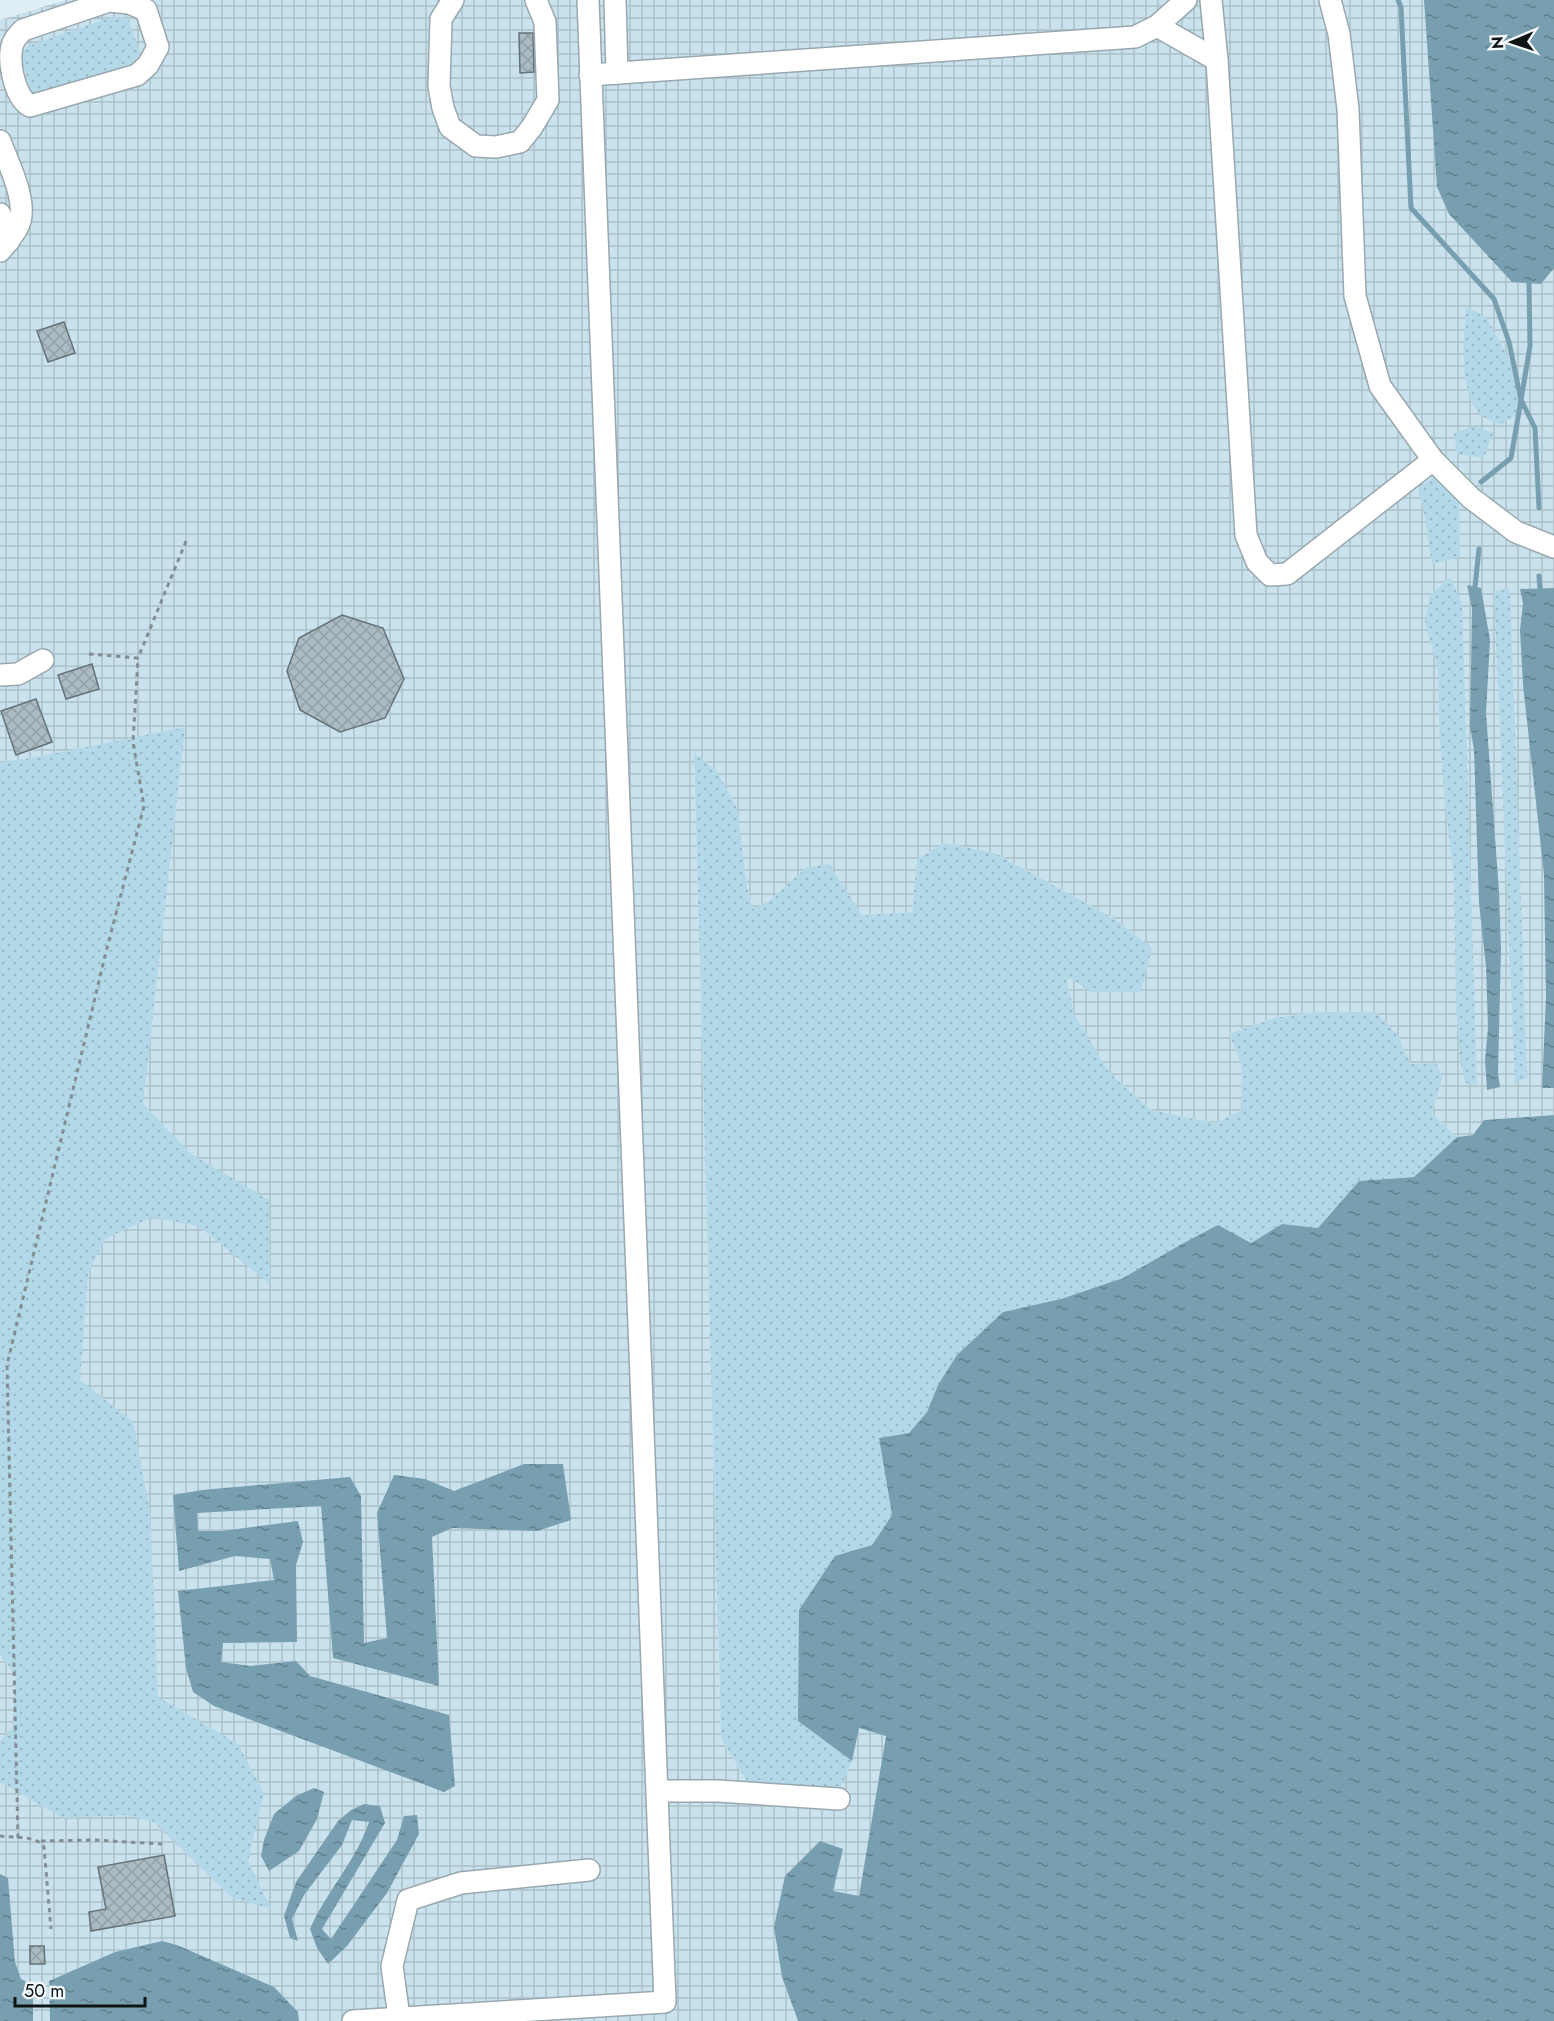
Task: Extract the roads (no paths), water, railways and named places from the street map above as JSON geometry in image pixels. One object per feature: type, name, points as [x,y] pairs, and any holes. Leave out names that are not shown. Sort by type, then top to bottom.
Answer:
[{"type":"lane","points":[[453,0],[441,19],[439,86],[443,108],[450,127],[476,146],[496,147],[520,142],[548,100],[545,22],[536,0]]},
{"type":"lane","points":[[366,2020],[665,2002],[588,0]]},
{"type":"lane","points":[[615,0],[617,73]]},
{"type":"lane","points":[[590,75],[1135,37],[1157,26],[1186,0]]},
{"type":"lane","points":[[1211,0],[1217,60],[1246,535],[1257,562],[1270,574],[1287,574],[1433,460]]},
{"type":"lane","points":[[1330,0],[1339,34],[1348,109],[1356,296],[1380,386],[1433,460],[1471,498],[1516,532],[1554,547]]},
{"type":"lane","points":[[109,1],[129,3],[146,10],[158,46],[148,65],[137,75],[30,106],[23,102],[7,81],[14,40],[23,30],[109,1]]},
{"type":"lane","points":[[1157,26],[1217,60]]},
{"type":"lane","points":[[0,141],[21,199],[20,222],[5,246]]},
{"type":"lane","points":[[0,214],[5,246]]},
{"type":"lane","points":[[0,675],[18,674],[43,660]]},
{"type":"lane","points":[[658,1791],[718,1791],[839,1799]]},
{"type":"lane","points":[[399,2017],[392,1966],[408,1900],[461,1883],[589,1870]]},
{"type":"water","points":[[1424,0],[1554,0],[1554,268],[1541,284],[1512,282],[1449,214],[1437,187]]},
{"type":"water","points":[[1467,585],[1481,588],[1490,640],[1486,713],[1501,949],[1498,1073],[1500,1087],[1487,1090],[1486,967],[1479,903],[1474,750],[1470,726],[1472,608]]},
{"type":"water","points":[[1554,588],[1554,1088],[1542,1088],[1546,998],[1544,875],[1523,685],[1520,630],[1523,603],[1520,589]]},
{"type":"water","points":[[1554,1115],[1554,2021],[798,2021],[782,1977],[774,1927],[785,1876],[820,1841],[843,1849],[833,1891],[859,1896],[886,1736],[859,1728],[852,1761],[798,1721],[799,1610],[835,1556],[872,1545],[892,1515],[879,1438],[909,1433],[927,1412],[938,1385],[957,1355],[1003,1312],[1061,1299],[1123,1278],[1218,1225],[1251,1243],[1282,1224],[1318,1228],[1359,1181],[1414,1177],[1457,1137],[1473,1135],[1484,1120]]},
{"type":"water","points":[[524,1464],[563,1464],[571,1520],[537,1531],[452,1528],[432,1537],[439,1686],[333,1658],[321,1506],[197,1513],[198,1531],[222,1531],[298,1521],[303,1542],[296,1565],[297,1642],[223,1643],[221,1662],[250,1666],[296,1661],[310,1676],[449,1715],[455,1786],[444,1792],[214,1706],[193,1692],[186,1668],[178,1591],[274,1580],[270,1559],[235,1556],[179,1571],[173,1495],[202,1490],[350,1477],[361,1496],[364,1643],[387,1638],[377,1513],[394,1475],[425,1479],[454,1491]]},
{"type":"water","points":[[314,1788],[324,1792],[317,1819],[299,1851],[269,1871],[261,1856],[264,1840],[274,1814],[296,1796]]},
{"type":"water","points":[[364,1804],[380,1806],[385,1823],[322,1929],[331,1939],[397,1840],[404,1816],[417,1815],[419,1834],[387,1893],[347,1946],[328,1964],[317,1948],[310,1929],[357,1850],[369,1822],[352,1820],[342,1845],[304,1895],[292,1919],[298,1941],[290,1938],[284,1916],[296,1882],[338,1821],[351,1810]]},
{"type":"water","points":[[0,1874],[8,1878],[15,1962],[21,1979],[33,1985],[33,2021],[0,2021]]},
{"type":"water","points":[[162,1941],[177,1945],[274,1987],[298,2012],[299,2021],[50,2021],[49,1981],[115,1952]]},
{"type":"waterway","points":[[1398,0],[1401,7],[1411,208],[1494,299],[1509,342],[1521,400],[1511,458],[1481,482]]},
{"type":"waterway","points":[[1529,283],[1530,346],[1521,400],[1535,428],[1539,508]]},
{"type":"waterway","points":[[1475,587],[1479,549]]},
{"type":"waterway","points":[[1539,576],[1540,589]]}]
